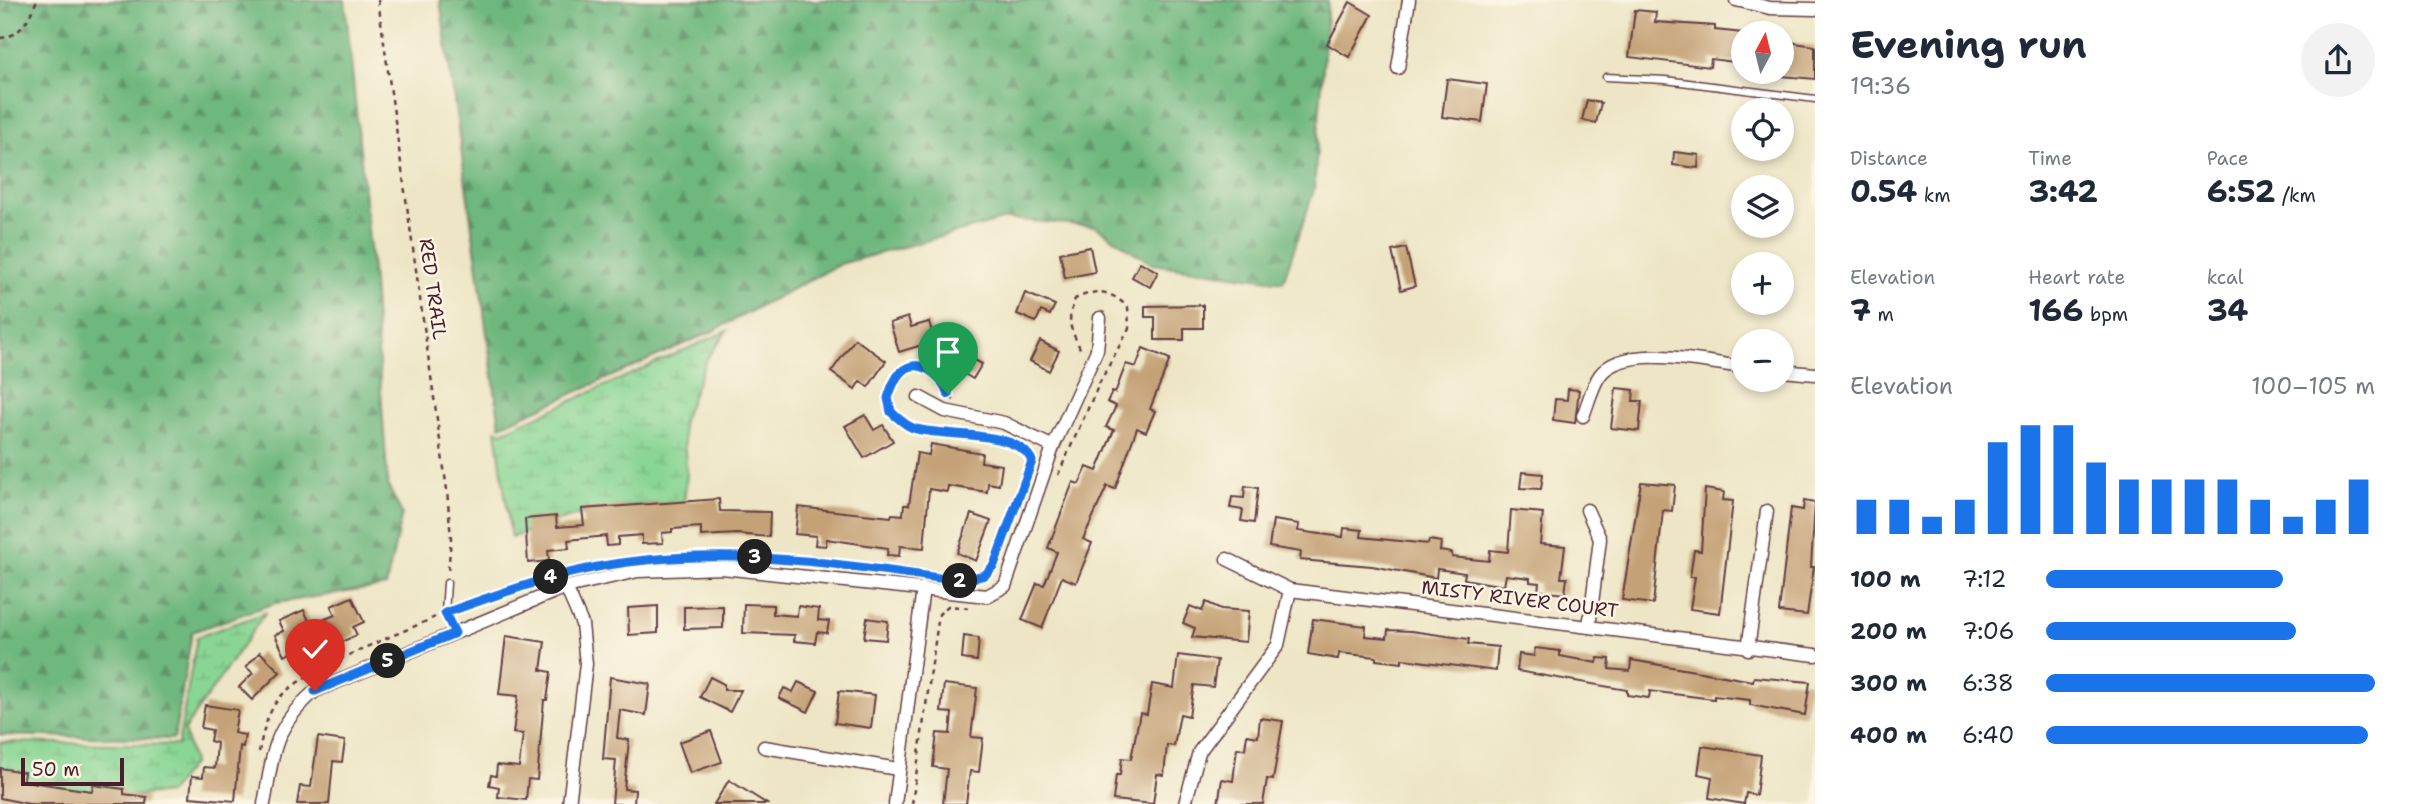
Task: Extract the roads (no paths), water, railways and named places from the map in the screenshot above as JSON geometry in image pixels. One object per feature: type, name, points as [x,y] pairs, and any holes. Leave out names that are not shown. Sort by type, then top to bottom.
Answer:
[{"type":"street","points":[[1398,68],[1409,0]]},
{"type":"street","points":[[1736,0],[1770,8],[1815,9]]},
{"type":"street","points":[[264,804],[276,736],[294,710],[315,691],[566,587],[638,570],[722,568],[986,596],[1005,586],[1054,447],[1097,350],[1100,318]]},
{"type":"street","points":[[1583,416],[1600,374],[1620,361],[1640,356],[1731,366]]},
{"type":"street","points":[[1794,372],[1815,374]]},
{"type":"street","points":[[919,397],[946,411],[1004,423],[1054,447]]},
{"type":"street","points":[[1587,510],[1600,539],[1589,627]]},
{"type":"street","points":[[1748,649],[1767,511]]},
{"type":"street","name":"MISTY RIVER COURT","points":[[1227,559],[1290,590],[1748,649],[1815,655]]},
{"type":"street","points":[[566,587],[582,624],[586,664],[569,804]]},
{"type":"street","points":[[895,804],[923,588]]},
{"type":"street","points":[[1185,804],[1199,752],[1278,645],[1290,590]]},
{"type":"street","points":[[764,747],[898,769]]},
{"type":"lane","points":[[1606,77],[1665,80],[1815,99]]},
{"type":"lane","points":[[447,583],[445,613],[455,633]]}]
